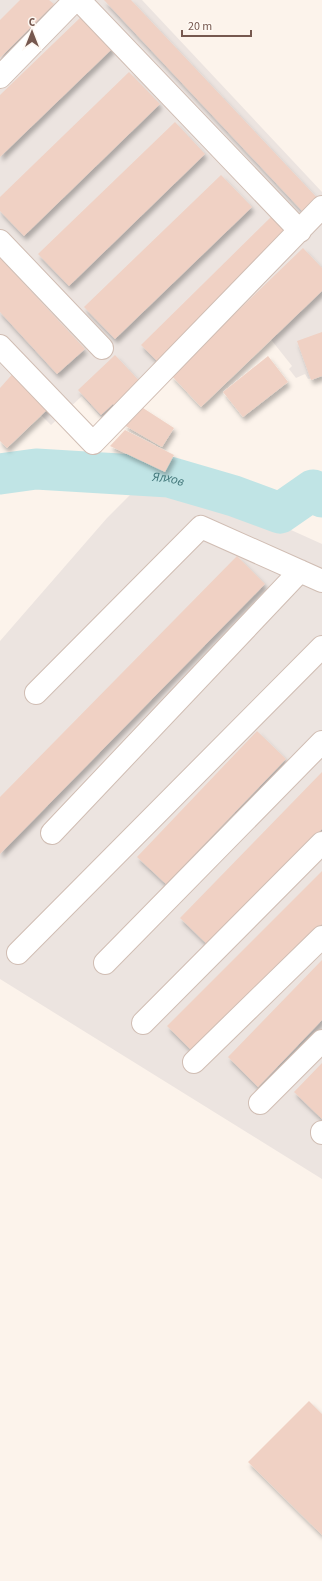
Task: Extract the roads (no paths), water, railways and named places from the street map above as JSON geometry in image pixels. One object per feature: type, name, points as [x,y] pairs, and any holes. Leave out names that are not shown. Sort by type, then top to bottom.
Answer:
[{"type":"lane","points":[[0,76],[75,0]]},
{"type":"lane","points":[[79,0],[300,231]]},
{"type":"lane","points":[[0,346],[93,443],[322,207]]},
{"type":"lane","points":[[0,242],[102,348]]},
{"type":"lane","points":[[36,693],[201,527],[322,581]]},
{"type":"lane","points":[[52,833],[300,571]]},
{"type":"lane","points":[[18,953],[322,647]]},
{"type":"lane","points":[[105,963],[322,742]]},
{"type":"lane","points":[[143,1023],[322,843]]},
{"type":"lane","points":[[194,1062],[322,937]]},
{"type":"lane","points":[[260,1103],[322,1041]]},
{"type":"waterway","name":"Ялхов","points":[[0,474],[36,469],[169,477],[234,496],[280,513],[313,490],[322,497]]}]
